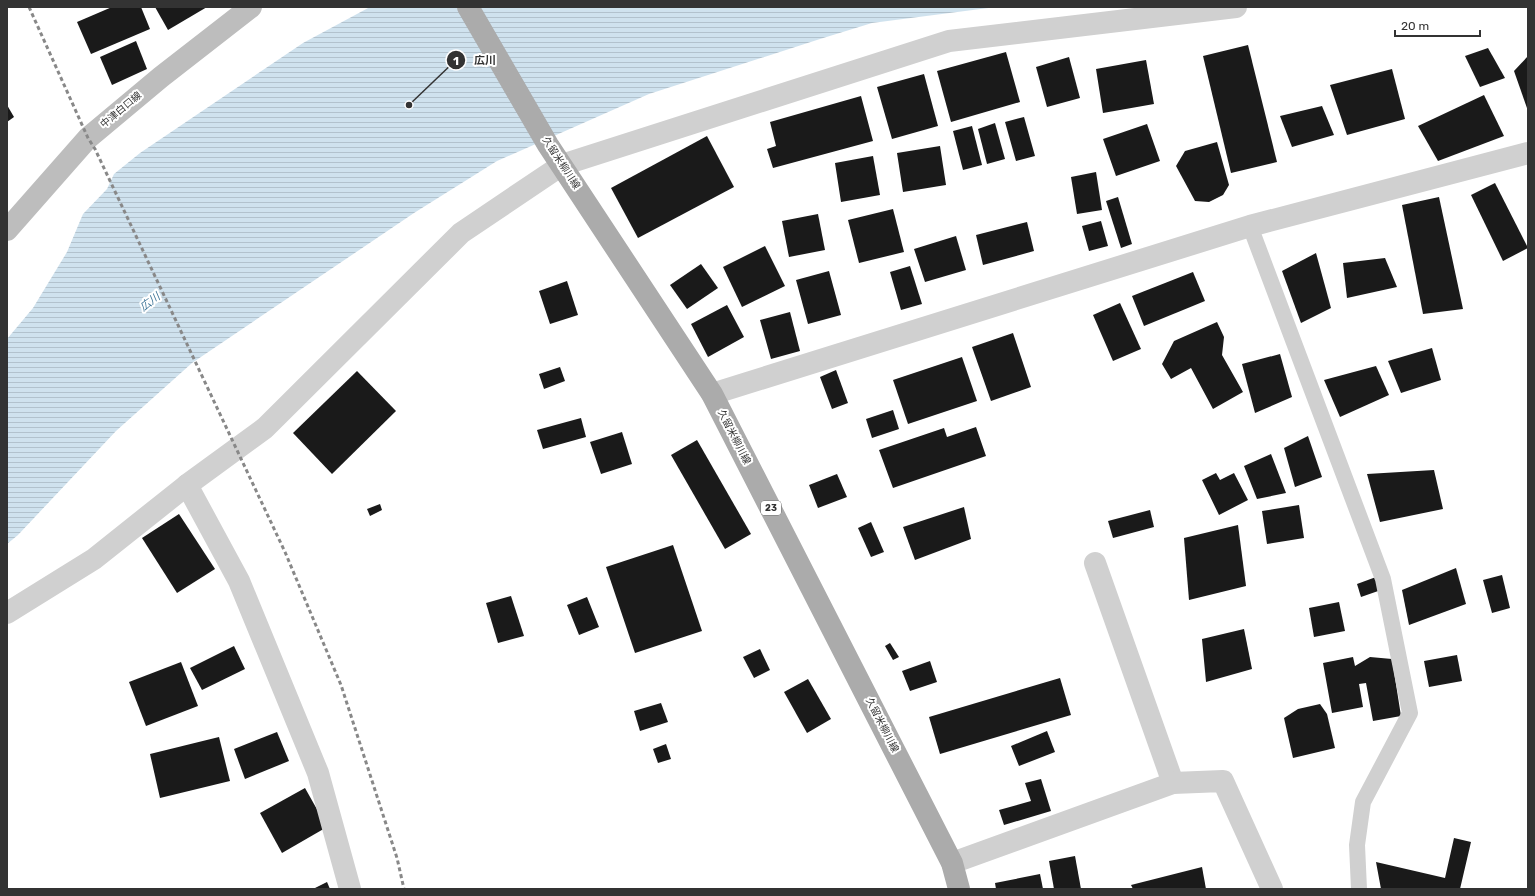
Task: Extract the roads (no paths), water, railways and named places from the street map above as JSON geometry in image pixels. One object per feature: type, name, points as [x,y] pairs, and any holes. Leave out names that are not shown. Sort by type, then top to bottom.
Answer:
[{"type":"main road","name":"中津白口線","points":[[7,230],[88,138],[161,77],[251,7]]},
{"type":"main road","name":"久留米柳川線","points":[[468,7],[548,145],[712,394],[952,863],[959,889]]},
{"type":"street","points":[[7,613],[94,559],[187,485],[265,428],[461,234],[562,165],[949,42],[1236,7]]},
{"type":"street","points":[[712,394],[1250,226],[1528,153]]},
{"type":"street","points":[[187,485],[239,581],[318,773],[350,889]]},
{"type":"street","points":[[1095,563],[1173,783]]},
{"type":"street","points":[[952,863],[1173,783],[1223,781],[1272,889]]},
{"type":"lane","points":[[1250,226],[1383,579],[1410,713],[1363,802],[1357,845],[1359,889]]},
{"type":"water","points":[[370,7],[996,7],[872,23],[820,39],[649,94],[497,161],[414,213],[192,363],[116,431],[18,535],[7,544],[7,339],[33,308],[67,252],[83,214],[107,189],[114,174],[140,153],[303,43]]},
{"type":"railway","points":[[29,7],[88,138],[95,149],[285,552],[341,685],[397,858],[404,889]]},
{"type":"place","name":"広川","points":[[409,105]]}]
